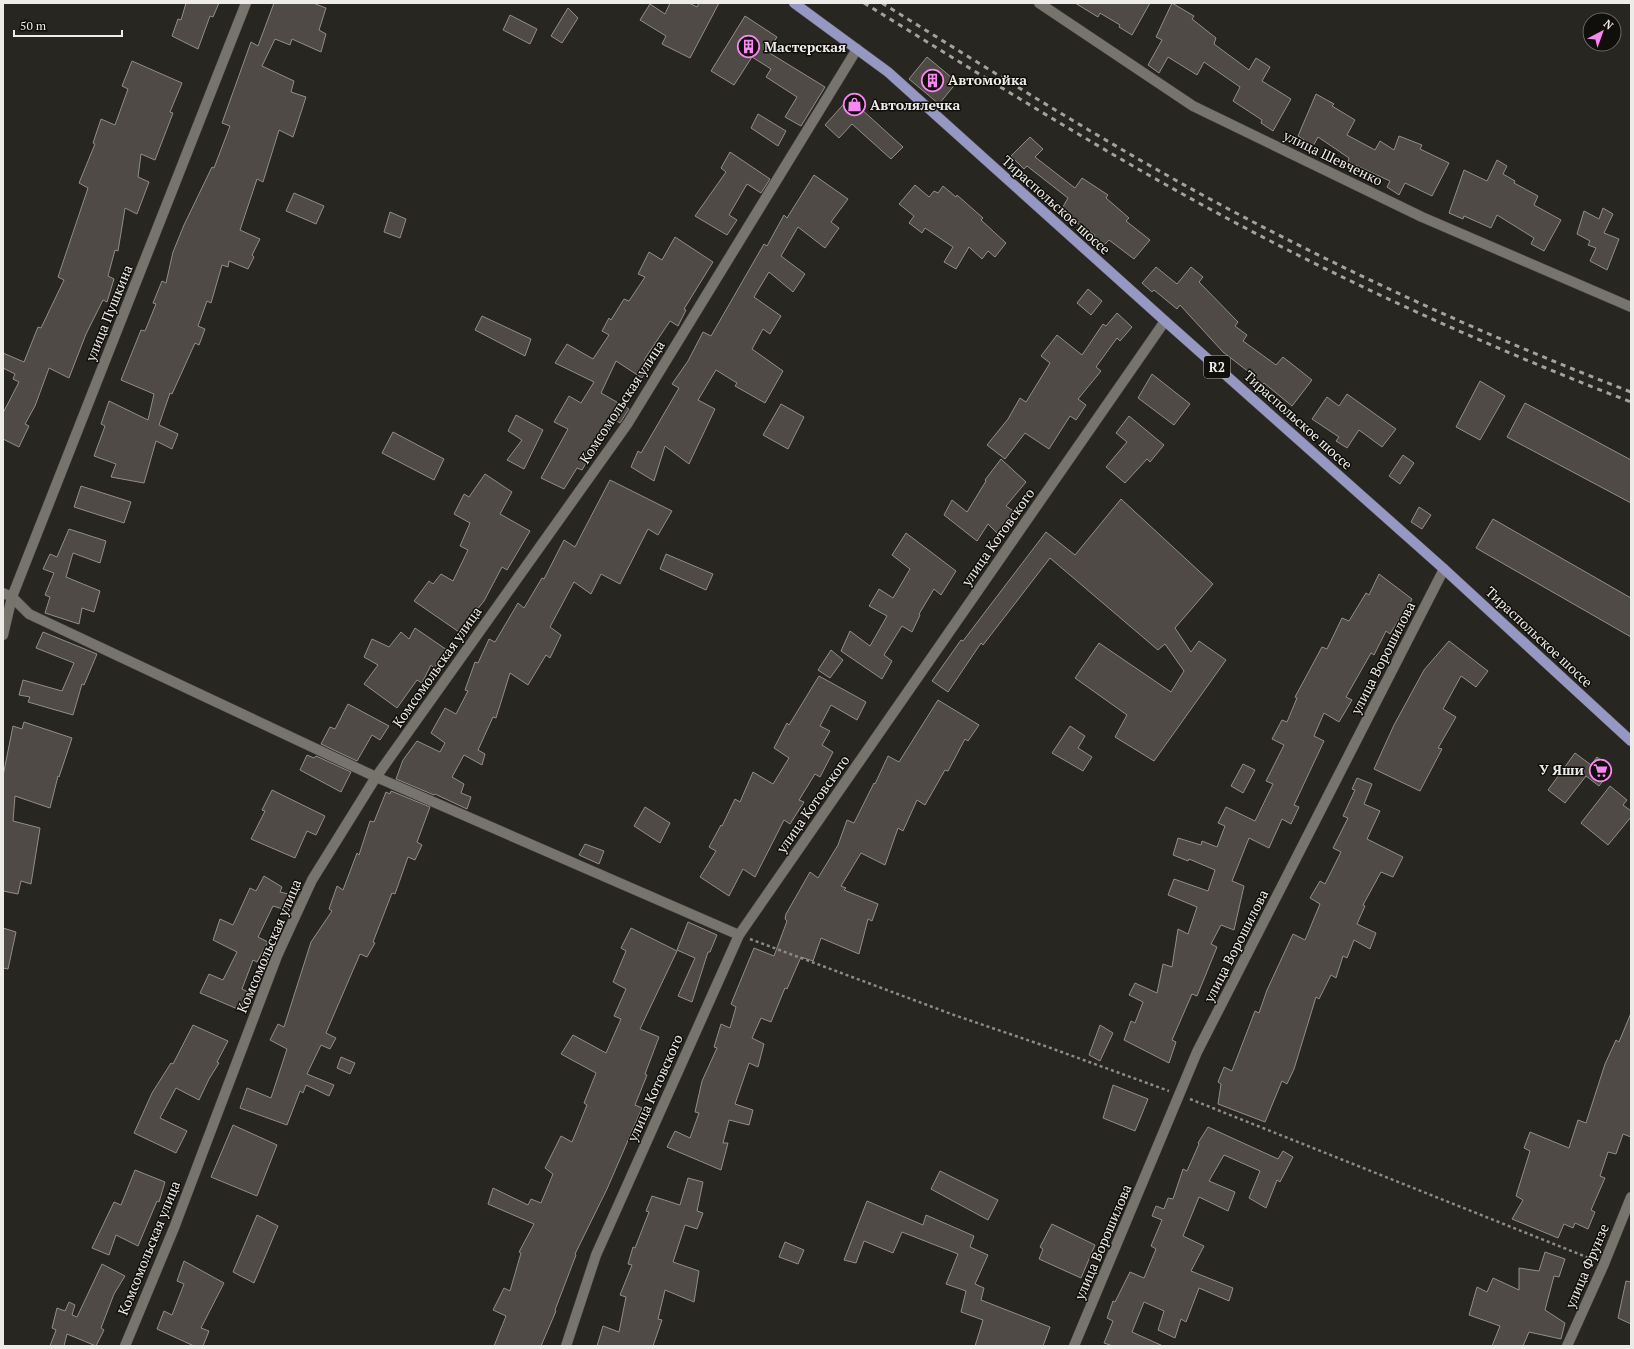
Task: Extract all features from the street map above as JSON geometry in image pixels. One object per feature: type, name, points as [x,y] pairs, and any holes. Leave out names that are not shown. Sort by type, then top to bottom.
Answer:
[{"type":"main road","name":"Тираспольское шоссе","points":[[794,3],[888,72],[1444,569],[1631,741]]},
{"type":"street","name":"улица Пушкина","points":[[3,635],[8,595],[246,3]]},
{"type":"street","name":"улица Шевченко","points":[[1039,3],[1193,106],[1422,217],[1631,307]]},
{"type":"street","name":"Комсомольская улица","points":[[124,1346],[174,1228],[277,956],[312,880],[376,777],[628,423],[857,49]]},
{"type":"street","name":"улица Котовского","points":[[566,1346],[596,1255],[739,935],[1165,321]]},
{"type":"street","name":"улица Ворошилова","points":[[1074,1346],[1197,1052],[1444,569]]},
{"type":"street","points":[[8,595],[29,614],[376,777],[739,935]]},
{"type":"street","name":"улица Фрунзе","points":[[1567,1346],[1604,1264],[1631,1197]]},
{"type":"path","points":[[739,935],[954,1015],[1045,1046],[1179,1095],[1604,1264]]},
{"type":"building","points":[[186,3],[219,3],[213,17],[210,16],[198,49],[172,36],[178,19],[181,20]]},
{"type":"building","points":[[274,3],[313,3],[326,8],[319,30],[326,34],[321,52],[292,39],[290,45],[275,39],[262,66],[294,81],[291,92],[306,97],[293,137],[279,130],[263,182],[257,179],[240,230],[260,239],[252,255],[254,257],[248,269],[229,261],[228,267],[222,265],[211,303],[207,301],[198,326],[205,329],[199,345],[195,343],[172,394],[170,393],[159,425],[178,434],[172,449],[156,441],[144,483],[111,477],[116,464],[94,456],[105,426],[101,424],[109,401],[148,420],[154,394],[121,380],[141,330],[145,331],[156,304],[153,303],[162,281],[166,283],[173,252],[184,225],[212,167],[214,168],[230,126],[222,123],[251,42],[258,46]]},
{"type":"building","points":[[670,3],[689,3],[697,7],[699,3],[719,3],[690,58],[662,44],[666,36],[640,20],[650,4],[665,14]]},
{"type":"building","points":[[1075,3],[1150,3],[1132,35],[1119,27],[1120,25],[1100,13],[1098,17]]},
{"type":"building","points":[[1172,3],[1194,16],[1192,19],[1216,38],[1214,44],[1249,70],[1256,58],[1270,67],[1262,81],[1291,99],[1273,131],[1261,123],[1262,120],[1233,101],[1240,87],[1204,62],[1197,75],[1168,57],[1159,73],[1148,65],[1162,40],[1156,37]]},
{"type":"building","points":[[568,8],[578,18],[562,43],[551,36]]},
{"type":"building","points":[[510,15],[537,29],[530,44],[503,30]]},
{"type":"building","points":[[745,16],[777,37],[768,52],[825,87],[801,126],[785,117],[797,97],[766,77],[771,69],[752,57],[734,85],[711,71]]},
{"type":"building","name":"Автомойка","points":[[927,57],[957,82],[939,104],[909,79]]},
{"type":"building","points":[[132,61],[182,83],[170,112],[173,113],[155,160],[141,154],[138,177],[149,182],[137,214],[125,208],[118,251],[115,250],[108,276],[114,279],[107,302],[103,300],[86,334],[69,378],[49,368],[35,406],[25,424],[29,426],[19,447],[3,439],[3,413],[19,382],[13,379],[15,374],[3,368],[3,353],[24,362],[38,327],[41,328],[64,280],[58,277],[88,188],[79,183],[95,144],[93,143],[101,119],[115,125],[128,89],[122,86]]},
{"type":"building","points":[[1316,94],[1334,104],[1332,106],[1355,120],[1347,135],[1375,150],[1380,141],[1394,150],[1399,136],[1422,145],[1420,149],[1449,163],[1432,196],[1405,183],[1399,195],[1387,187],[1390,181],[1348,162],[1349,158],[1318,137],[1313,146],[1298,136]]},
{"type":"building","points":[[849,98],[903,147],[891,159],[852,124],[839,138],[825,125]]},
{"type":"building","points":[[758,114],[786,131],[778,146],[751,128]]},
{"type":"building","points":[[1030,137],[1043,149],[1035,157],[1075,188],[1082,178],[1108,195],[1106,198],[1129,218],[1126,221],[1150,240],[1134,259],[1109,240],[1101,248],[1092,239],[1095,235],[1060,212],[1068,198],[1027,166],[1024,169],[1011,156]]},
{"type":"building","points":[[730,152],[770,179],[761,193],[747,184],[729,215],[737,220],[727,235],[695,216],[726,172],[721,168]]},
{"type":"building","points":[[1497,160],[1507,166],[1503,174],[1515,181],[1514,183],[1538,196],[1534,205],[1561,220],[1544,251],[1531,244],[1534,238],[1497,215],[1491,228],[1464,216],[1463,219],[1449,213],[1464,170],[1487,181]]},
{"type":"building","points":[[814,175],[848,199],[831,222],[839,228],[825,248],[798,227],[781,256],[805,274],[793,292],[769,272],[754,297],[781,316],[770,334],[763,329],[752,349],[783,371],[765,403],[735,386],[737,383],[716,370],[698,400],[715,409],[689,464],[665,446],[654,481],[631,467],[638,451],[641,453],[679,388],[672,384],[688,361],[703,332],[711,336],[764,244],[767,246],[784,215],[787,218]]},
{"type":"building","points":[[915,185],[929,197],[934,191],[938,193],[943,186],[956,197],[957,195],[983,218],[981,220],[1006,243],[995,257],[988,251],[982,259],[969,247],[956,269],[944,262],[953,247],[925,228],[922,233],[909,223],[914,216],[899,204]]},
{"type":"building","points":[[294,193],[324,206],[316,224],[286,211]]},
{"type":"building","points":[[1603,208],[1613,214],[1604,233],[1619,239],[1607,270],[1590,261],[1596,248],[1588,245],[1590,241],[1577,234],[1584,211],[1599,219]]},
{"type":"building","points":[[390,212],[406,219],[400,238],[384,232]]},
{"type":"building","points":[[675,237],[713,262],[684,309],[686,310],[678,326],[670,321],[644,360],[650,364],[642,378],[616,361],[601,393],[629,409],[620,423],[614,419],[582,470],[577,468],[564,489],[541,478],[568,429],[554,422],[569,396],[581,403],[594,382],[555,363],[567,344],[593,359],[609,335],[602,331],[609,318],[611,320],[624,299],[629,301],[645,277],[638,274],[649,252],[662,260]]},
{"type":"building","points":[[1156,267],[1177,284],[1191,267],[1203,277],[1199,282],[1238,322],[1235,326],[1247,335],[1243,341],[1276,365],[1283,357],[1312,380],[1292,406],[1264,383],[1261,386],[1252,379],[1254,376],[1223,352],[1180,305],[1177,309],[1154,290],[1152,292],[1142,283]]},
{"type":"building","points":[[1088,289],[1102,301],[1091,315],[1077,303]]},
{"type":"building","points":[[1117,313],[1132,327],[1120,341],[1117,338],[1096,367],[1101,371],[1078,399],[1086,405],[1076,420],[1070,416],[1049,449],[1025,433],[1005,459],[987,445],[1008,419],[1020,398],[1026,402],[1050,363],[1041,356],[1057,335],[1082,355],[1103,324],[1106,326]]},
{"type":"building","points":[[482,316],[531,339],[525,356],[475,330]]},
{"type":"building","points":[[1152,374],[1190,404],[1174,425],[1138,398]]},
{"type":"building","points":[[1480,381],[1505,396],[1480,440],[1456,427]]},
{"type":"building","points":[[1347,394],[1396,429],[1382,447],[1359,430],[1347,448],[1336,441],[1339,437],[1312,419],[1327,397],[1339,406]]},
{"type":"building","points":[[1525,403],[1631,460],[1631,503],[1507,437]]},
{"type":"building","points":[[781,404],[804,417],[788,449],[763,435]]},
{"type":"building","points":[[516,415],[543,430],[524,469],[507,460],[522,440],[508,431]]},
{"type":"building","points":[[1129,416],[1164,445],[1150,462],[1147,459],[1125,483],[1106,467],[1127,442],[1116,433]]},
{"type":"building","points":[[393,432],[444,459],[434,480],[382,453]]},
{"type":"building","points":[[1403,455],[1414,463],[1400,484],[1389,476]]},
{"type":"building","points":[[1001,459],[1026,482],[1006,506],[1015,512],[998,534],[988,524],[977,541],[944,515],[952,500],[967,512],[986,481],[985,480]]},
{"type":"building","points":[[485,474],[512,492],[500,514],[530,531],[507,570],[502,567],[484,601],[459,632],[414,601],[429,581],[433,584],[441,574],[453,581],[468,550],[460,546],[470,523],[454,514],[464,494],[469,497]]},
{"type":"building","points":[[610,480],[672,511],[658,535],[648,529],[620,584],[601,574],[591,594],[574,582],[550,627],[561,635],[550,658],[546,655],[528,685],[510,673],[496,718],[493,717],[478,750],[485,754],[482,765],[464,755],[452,777],[464,784],[461,793],[471,797],[467,809],[435,794],[434,795],[396,779],[403,760],[417,741],[440,752],[445,743],[431,733],[445,708],[456,714],[468,691],[465,690],[475,662],[478,663],[489,639],[495,642],[518,603],[524,608],[542,578],[544,579],[564,540],[575,547]]},
{"type":"building","points":[[81,486],[131,502],[124,523],[74,507]]},
{"type":"building","points":[[1121,499],[1213,584],[1175,628],[1191,652],[1199,641],[1226,660],[1154,761],[1115,737],[1127,715],[1075,678],[1099,643],[1171,692],[1184,671],[1165,644],[1158,650],[1050,558],[983,645],[981,643],[948,692],[932,681],[961,640],[963,641],[1046,532],[1075,555]]},
{"type":"building","points":[[1419,507],[1431,515],[1422,529],[1411,522]]},
{"type":"building","points":[[1493,519],[1631,598],[1631,637],[1476,548]]},
{"type":"building","points":[[69,529],[106,541],[100,563],[73,553],[66,577],[100,591],[94,612],[82,608],[79,624],[45,613],[50,597],[45,595],[54,573],[43,569],[50,554],[57,557]]},
{"type":"building","points":[[906,533],[956,571],[941,595],[934,589],[919,614],[920,615],[912,632],[902,626],[884,655],[892,661],[882,679],[841,651],[850,631],[870,646],[887,616],[869,606],[879,589],[893,598],[910,569],[892,555]]},
{"type":"building","points":[[666,554],[713,574],[706,590],[660,569]]},
{"type":"building","points":[[1379,574],[1412,599],[1404,616],[1402,615],[1390,634],[1386,631],[1374,655],[1371,653],[1346,697],[1352,700],[1339,722],[1324,713],[1314,736],[1324,741],[1294,805],[1299,807],[1291,824],[1282,819],[1269,848],[1249,838],[1232,881],[1244,886],[1234,930],[1221,925],[1211,944],[1217,947],[1197,996],[1192,994],[1172,1040],[1176,1042],[1169,1063],[1124,1040],[1131,1021],[1135,1023],[1143,1002],[1129,995],[1135,983],[1157,993],[1163,964],[1172,967],[1178,929],[1188,934],[1197,907],[1168,895],[1174,879],[1208,891],[1215,870],[1189,859],[1188,861],[1173,855],[1178,838],[1201,845],[1202,841],[1217,847],[1225,826],[1218,823],[1226,807],[1255,821],[1273,784],[1266,781],[1284,745],[1272,739],[1282,720],[1287,722],[1297,698],[1295,697],[1322,647],[1327,649],[1342,618],[1349,621],[1366,593],[1369,595]]},
{"type":"building","points":[[415,628],[447,650],[434,668],[431,665],[422,683],[417,680],[397,708],[364,684],[378,665],[364,657],[372,639],[389,647],[401,632],[409,639]]},
{"type":"building","points":[[43,632],[97,654],[84,685],[82,684],[73,715],[28,702],[30,697],[19,695],[23,680],[62,691],[74,663],[36,648]]},
{"type":"building","points":[[1449,641],[1488,671],[1476,687],[1461,676],[1443,709],[1456,717],[1438,748],[1442,749],[1420,791],[1374,769],[1394,725],[1424,670]]},
{"type":"building","points":[[831,650],[843,660],[830,678],[818,670]]},
{"type":"building","points":[[819,676],[866,702],[857,720],[831,705],[820,726],[830,731],[822,745],[833,752],[820,777],[815,774],[799,800],[804,802],[790,824],[784,820],[755,877],[743,869],[729,896],[700,877],[716,851],[709,847],[721,825],[722,826],[735,799],[740,802],[753,772],[773,784],[789,758],[774,748],[787,723],[789,725]]},
{"type":"building","points":[[938,700],[979,725],[968,741],[965,739],[948,771],[945,770],[925,805],[917,800],[903,831],[898,828],[885,865],[861,853],[841,886],[846,888],[844,890],[878,904],[872,921],[868,919],[859,954],[821,938],[813,961],[801,957],[787,989],[785,988],[771,1022],[761,1018],[752,1038],[764,1044],[758,1067],[749,1063],[735,1104],[753,1110],[749,1125],[729,1120],[723,1143],[728,1143],[721,1170],[667,1147],[675,1131],[690,1138],[699,1113],[695,1112],[702,1081],[717,1048],[714,1047],[721,1024],[730,1028],[736,1007],[731,1004],[754,948],[774,956],[787,921],[785,919],[786,914],[810,872],[818,878],[838,845],[847,820],[854,823],[888,756],[899,762]]},
{"type":"building","points":[[348,704],[389,726],[380,740],[372,735],[357,761],[321,744],[330,727],[335,729]]},
{"type":"building","points":[[24,722],[72,738],[59,777],[58,776],[50,808],[15,796],[13,821],[40,828],[31,884],[21,881],[18,894],[3,891],[3,776],[13,726],[22,729]]},
{"type":"building","points":[[1070,726],[1085,736],[1078,748],[1092,757],[1083,771],[1052,753]]},
{"type":"building","points":[[1575,753],[1591,765],[1597,757],[1612,769],[1599,786],[1586,776],[1565,803],[1548,790]]},
{"type":"building","points":[[307,755],[314,758],[316,756],[351,772],[341,792],[300,770]]},
{"type":"building","points":[[1243,764],[1255,770],[1243,793],[1231,786]]},
{"type":"building","points":[[1357,778],[1372,784],[1364,804],[1380,811],[1367,839],[1403,857],[1393,877],[1381,872],[1363,905],[1365,906],[1357,924],[1376,933],[1370,949],[1354,940],[1347,958],[1343,956],[1336,978],[1331,975],[1319,999],[1316,997],[1294,1069],[1287,1084],[1282,1081],[1265,1122],[1218,1104],[1221,1084],[1218,1082],[1224,1067],[1232,1071],[1255,1011],[1259,1013],[1267,990],[1293,934],[1305,940],[1320,904],[1310,898],[1320,881],[1325,884],[1341,852],[1333,848],[1348,818],[1343,816],[1355,790],[1352,789]]},
{"type":"building","points":[[1610,786],[1627,800],[1623,805],[1631,811],[1631,817],[1608,845],[1581,823]]},
{"type":"building","points":[[272,790],[325,816],[316,835],[307,831],[295,858],[251,839],[265,811],[262,810]]},
{"type":"building","points":[[391,791],[430,807],[417,842],[422,845],[415,860],[408,857],[395,894],[392,893],[373,942],[375,943],[367,957],[360,954],[326,1033],[336,1038],[330,1049],[321,1045],[307,1074],[334,1085],[329,1096],[306,1085],[303,1093],[300,1091],[287,1125],[240,1108],[247,1088],[271,1098],[287,1049],[270,1040],[278,1024],[284,1027],[311,942],[332,911],[329,909],[337,886],[343,890],[357,853],[359,855],[370,821],[374,822],[386,792],[390,794]]},
{"type":"building","points":[[645,807],[670,823],[660,843],[634,826]]},
{"type":"building","points":[[585,844],[604,851],[599,864],[579,855]]},
{"type":"building","points":[[264,876],[282,887],[280,892],[293,895],[286,910],[273,906],[258,937],[268,942],[257,962],[253,960],[242,989],[248,992],[240,1010],[200,993],[209,974],[223,980],[237,952],[213,940],[220,919],[233,925],[250,888],[256,891]]},
{"type":"building","points":[[688,922],[717,935],[710,952],[708,952],[692,1002],[678,996],[695,958],[677,950]]},
{"type":"building","points":[[3,928],[16,932],[8,969],[3,968]]},
{"type":"building","points":[[631,928],[677,951],[640,1029],[659,1037],[645,1074],[647,1075],[635,1105],[642,1108],[607,1189],[575,1254],[576,1255],[555,1310],[556,1311],[541,1346],[494,1346],[506,1316],[493,1310],[504,1288],[510,1291],[521,1253],[519,1252],[534,1224],[488,1204],[493,1188],[528,1205],[531,1199],[541,1203],[553,1174],[545,1168],[561,1136],[572,1142],[587,1105],[584,1103],[596,1073],[561,1054],[573,1035],[606,1053],[621,1019],[614,1016],[626,989],[613,982],[626,951],[621,948]]},
{"type":"building","points":[[1631,1013],[1631,1137],[1623,1134],[1616,1154],[1608,1152],[1600,1176],[1605,1178],[1591,1210],[1595,1212],[1588,1229],[1575,1223],[1573,1228],[1564,1224],[1558,1238],[1512,1219],[1523,1200],[1516,1196],[1530,1151],[1524,1148],[1530,1132],[1569,1148],[1578,1120],[1586,1123],[1605,1064],[1616,1040],[1619,1042]]},
{"type":"building","points":[[193,1025],[228,1041],[217,1062],[219,1063],[199,1100],[176,1088],[160,1118],[187,1131],[176,1153],[134,1133],[152,1093],[171,1063],[173,1064]]},
{"type":"building","points":[[1100,1025],[1113,1033],[1100,1061],[1089,1055]]},
{"type":"building","points":[[341,1057],[355,1063],[350,1074],[337,1068]]},
{"type":"building","points":[[1113,1085],[1148,1099],[1135,1131],[1103,1118]]},
{"type":"building","points":[[233,1125],[277,1145],[257,1196],[211,1177]]},
{"type":"building","points":[[1208,1127],[1278,1159],[1283,1151],[1293,1157],[1280,1182],[1277,1180],[1266,1208],[1249,1198],[1260,1171],[1224,1155],[1209,1181],[1235,1192],[1228,1211],[1199,1197],[1183,1236],[1204,1246],[1191,1271],[1233,1288],[1229,1301],[1199,1288],[1186,1322],[1181,1319],[1175,1338],[1158,1330],[1164,1311],[1144,1302],[1132,1332],[1163,1346],[1113,1346],[1104,1343],[1113,1321],[1107,1318],[1113,1301],[1115,1302],[1130,1272],[1144,1278],[1156,1249],[1151,1246],[1162,1220],[1152,1216],[1156,1206],[1164,1209],[1168,1198],[1173,1199],[1183,1169],[1187,1171],[1199,1144],[1198,1143]]},
{"type":"building","points":[[135,1170],[165,1182],[159,1202],[157,1201],[138,1246],[116,1235],[109,1255],[92,1248],[114,1202],[121,1205]]},
{"type":"building","points":[[940,1171],[998,1200],[988,1220],[931,1189]]},
{"type":"building","points":[[688,1178],[703,1182],[697,1211],[703,1213],[697,1229],[685,1225],[673,1262],[699,1271],[694,1302],[665,1290],[658,1319],[662,1320],[653,1346],[597,1346],[603,1326],[619,1332],[626,1297],[620,1295],[632,1265],[628,1264],[633,1247],[635,1248],[649,1212],[646,1211],[652,1196],[680,1205]]},
{"type":"building","points":[[867,1201],[923,1225],[926,1215],[974,1236],[970,1247],[988,1255],[975,1284],[984,1288],[981,1300],[1050,1327],[1043,1346],[975,1346],[983,1320],[961,1312],[966,1291],[946,1284],[958,1254],[902,1232],[893,1253],[864,1241],[856,1263],[844,1260]]},
{"type":"building","points":[[257,1215],[278,1226],[254,1283],[233,1272]]},
{"type":"building","points":[[1052,1224],[1095,1245],[1081,1278],[1039,1259],[1043,1249],[1040,1247]]},
{"type":"building","points":[[785,1242],[804,1250],[798,1264],[779,1257]]},
{"type":"building","points":[[1545,1252],[1565,1259],[1559,1277],[1554,1276],[1545,1310],[1565,1323],[1561,1339],[1529,1332],[1523,1346],[1492,1346],[1500,1326],[1469,1315],[1477,1287],[1487,1292],[1493,1278],[1519,1290],[1519,1268],[1539,1271]]},
{"type":"building","points":[[184,1261],[224,1283],[201,1328],[209,1331],[203,1346],[194,1346],[157,1329],[164,1311],[172,1315],[184,1284],[177,1281]]},
{"type":"building","points":[[102,1264],[125,1276],[114,1294],[101,1328],[104,1330],[96,1346],[67,1334],[64,1346],[50,1346],[56,1330],[52,1328],[57,1308],[65,1311],[69,1302],[75,1305],[72,1315],[77,1317]]},
{"type":"building","points":[[1626,1281],[1631,1282],[1631,1324],[1618,1318]]},
{"type":"railway","points":[[864,3],[1077,133],[1164,184],[1259,235],[1311,262],[1469,336],[1631,402]]},
{"type":"railway","points":[[882,3],[1115,146],[1259,225],[1304,248],[1442,313],[1536,354],[1631,392]]},
{"type":"place","name":"Мастерская","points":[[748,47]]},
{"type":"place","name":"Автомойка","points":[[933,80]]},
{"type":"place","name":"Автолялечка","points":[[854,105]]},
{"type":"place","name":"У Яши","points":[[1600,770]]}]
